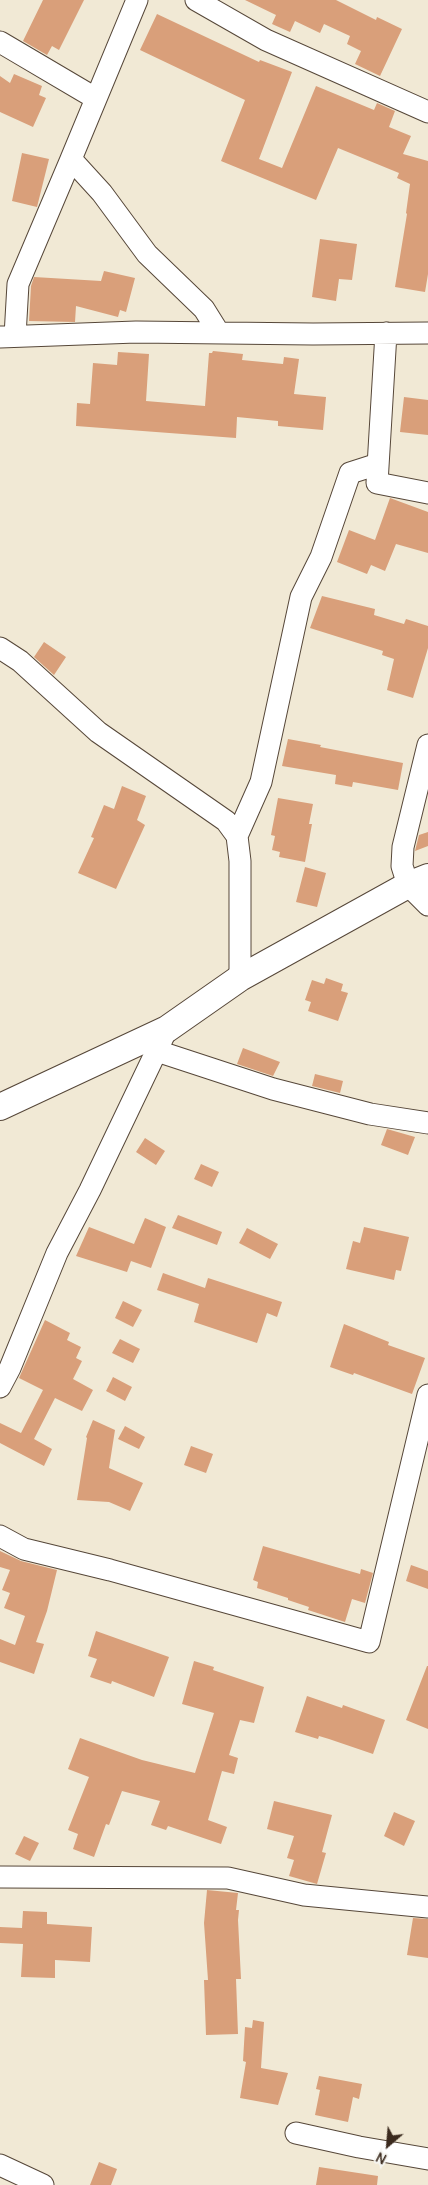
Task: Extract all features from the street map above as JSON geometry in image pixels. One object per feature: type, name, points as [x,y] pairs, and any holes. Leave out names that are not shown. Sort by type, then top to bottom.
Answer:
[{"type":"street","points":[[137,0],[18,284],[8,337],[136,332],[386,333],[426,330]]},
{"type":"street","points":[[196,0],[266,40],[428,112]]},
{"type":"street","points":[[0,42],[95,98]]},
{"type":"street","points":[[70,159],[102,193],[147,254],[204,309],[219,333]]},
{"type":"street","points":[[386,333],[378,483],[428,493]]},
{"type":"street","points":[[237,836],[261,782],[301,597],[321,557],[350,473],[378,464]]},
{"type":"street","points":[[0,648],[20,661],[98,732],[226,821],[237,836],[240,861],[240,978]]},
{"type":"street","points":[[428,745],[403,847],[402,866],[418,881],[428,905]]},
{"type":"street","points":[[0,1107],[162,1040],[240,978],[418,881]]},
{"type":"street","points":[[162,1040],[273,1089],[370,1114],[428,1123]]},
{"type":"street","points":[[0,1386],[10,1368],[57,1253],[90,1190],[162,1040]]},
{"type":"street","points":[[0,1536],[24,1549],[110,1570],[369,1642],[428,1395]]},
{"type":"street","points":[[0,1860],[28,1877]]},
{"type":"street","points":[[0,1877],[228,1878],[304,1895],[428,1907]]},
{"type":"street","points":[[296,2133],[358,2147],[428,2159]]},
{"type":"street","points":[[0,2165],[43,2185]]},
{"type":"building","points":[[43,0],[84,0],[59,50],[52,46],[47,55],[23,41]]},
{"type":"building","points":[[245,0],[336,0],[376,20],[377,17],[402,29],[380,76],[355,64],[361,51],[347,44],[350,36],[324,24],[320,33],[295,21],[290,32],[272,24],[276,15]]},
{"type":"building","points":[[157,14],[259,62],[260,60],[292,72],[259,159],[282,168],[316,86],[374,110],[377,103],[395,111],[389,127],[411,136],[403,154],[428,161],[428,274],[425,292],[395,287],[410,184],[397,178],[399,173],[338,148],[316,200],[221,161],[245,100],[140,50]]},
{"type":"building","points":[[14,74],[42,86],[39,95],[46,98],[33,127],[0,112],[0,76],[10,83]]},
{"type":"building","points":[[22,153],[49,159],[37,207],[12,201]]},
{"type":"building","points":[[320,239],[357,244],[352,280],[339,279],[336,301],[312,297]]},
{"type":"building","points":[[104,271],[135,278],[126,312],[120,310],[118,317],[76,306],[75,322],[29,321],[31,286],[34,277],[101,281]]},
{"type":"building","points":[[213,351],[243,354],[242,360],[283,364],[284,357],[299,359],[294,394],[326,397],[323,430],[278,426],[278,421],[237,417],[236,438],[76,426],[77,403],[90,404],[93,363],[117,365],[118,352],[149,354],[146,401],[205,406],[209,353]]},
{"type":"building","points":[[404,397],[428,400],[428,435],[400,432]]},
{"type":"building","points":[[390,498],[428,512],[428,553],[396,544],[385,571],[371,565],[367,574],[337,562],[349,530],[375,540]]},
{"type":"building","points":[[322,596],[375,609],[374,615],[404,624],[406,619],[428,626],[428,648],[413,698],[387,690],[394,659],[382,655],[383,651],[310,628]]},
{"type":"building","points":[[44,642],[66,657],[54,675],[34,657]]},
{"type":"building","points":[[288,739],[403,763],[398,790],[353,782],[352,787],[335,784],[336,775],[282,766]]},
{"type":"building","points":[[122,786],[146,796],[137,820],[145,825],[116,889],[78,873],[94,838],[91,837],[104,805],[114,809]]},
{"type":"building","points":[[278,798],[313,804],[309,824],[312,824],[305,862],[279,857],[280,852],[272,850],[275,836],[271,835]]},
{"type":"building","points":[[428,832],[428,846],[415,851],[419,835]]},
{"type":"building","points":[[305,867],[326,873],[317,907],[296,902]]},
{"type":"building","points":[[326,978],[343,984],[341,991],[348,993],[338,1021],[308,1011],[311,1002],[305,1000],[312,980],[324,984]]},
{"type":"building","points":[[243,1048],[280,1062],[273,1076],[237,1064]]},
{"type":"building","points":[[315,1074],[343,1081],[340,1093],[312,1086]]},
{"type":"building","points":[[387,1129],[415,1137],[408,1155],[381,1145]]},
{"type":"building","points":[[145,1138],[165,1151],[156,1165],[136,1152]]},
{"type":"building","points":[[201,1164],[219,1172],[212,1187],[194,1179]]},
{"type":"building","points":[[178,1215],[222,1232],[217,1245],[172,1228]]},
{"type":"building","points":[[145,1218],[166,1227],[151,1268],[131,1261],[127,1272],[76,1256],[89,1227],[134,1244]]},
{"type":"building","points":[[364,1227],[409,1237],[401,1271],[396,1270],[394,1280],[346,1269],[353,1241],[360,1243]]},
{"type":"building","points":[[247,1228],[278,1244],[270,1259],[239,1243]]},
{"type":"building","points":[[163,1273],[205,1288],[208,1278],[282,1302],[277,1317],[267,1313],[257,1343],[194,1322],[199,1304],[157,1290]]},
{"type":"building","points":[[123,1301],[142,1310],[133,1327],[115,1318]]},
{"type":"building","points":[[45,1320],[70,1333],[67,1340],[81,1347],[76,1358],[82,1361],[73,1379],[93,1390],[82,1411],[55,1398],[34,1439],[52,1449],[44,1466],[0,1443],[0,1423],[21,1433],[43,1390],[19,1378]]},
{"type":"building","points":[[344,1324],[389,1342],[388,1345],[425,1358],[412,1394],[354,1373],[353,1375],[330,1367]]},
{"type":"building","points":[[120,1339],[140,1349],[133,1363],[112,1353]]},
{"type":"building","points":[[113,1377],[132,1387],[125,1401],[106,1391]]},
{"type":"building","points":[[93,1420],[115,1430],[109,1468],[143,1483],[130,1511],[109,1502],[77,1500],[86,1437]]},
{"type":"building","points":[[125,1426],[145,1437],[139,1449],[118,1439]]},
{"type":"building","points":[[191,1446],[213,1454],[206,1473],[184,1465]]},
{"type":"building","points":[[263,1546],[360,1574],[361,1569],[373,1573],[365,1603],[352,1599],[345,1622],[308,1610],[309,1607],[257,1588],[258,1582],[253,1580]]},
{"type":"building","points":[[0,1551],[21,1561],[57,1570],[47,1611],[36,1642],[44,1644],[34,1674],[0,1662],[0,1639],[15,1645],[25,1616],[4,1608],[10,1593],[2,1590],[10,1570],[0,1567]]},
{"type":"building","points":[[411,1565],[428,1571],[428,1589],[406,1581]]},
{"type":"building","points":[[96,1631],[169,1657],[154,1697],[112,1681],[111,1684],[90,1677],[97,1659],[88,1656]]},
{"type":"building","points":[[194,1661],[214,1667],[213,1670],[264,1687],[254,1723],[240,1720],[229,1755],[238,1758],[234,1774],[222,1771],[208,1820],[227,1827],[221,1844],[168,1826],[166,1830],[151,1825],[160,1801],[122,1791],[109,1825],[106,1824],[94,1857],[73,1849],[78,1834],[68,1830],[89,1777],[68,1769],[80,1738],[142,1760],[195,1773],[214,1713],[182,1704]]},
{"type":"building","points":[[428,1666],[428,1729],[406,1720]]},
{"type":"building","points":[[307,1696],[342,1708],[343,1705],[385,1720],[373,1754],[319,1736],[318,1739],[295,1732]]},
{"type":"building","points":[[274,1801],[332,1815],[322,1852],[326,1853],[317,1884],[289,1876],[294,1860],[287,1858],[294,1836],[267,1829]]},
{"type":"building","points":[[394,1812],[415,1821],[404,1846],[384,1836]]},
{"type":"building","points":[[24,1836],[39,1843],[30,1861],[15,1854]]},
{"type":"building","points":[[207,1890],[238,1893],[236,1910],[239,1910],[241,1979],[236,1979],[238,2034],[206,2035],[204,1980],[208,1980],[204,1923]]},
{"type":"building","points":[[23,1911],[47,1912],[47,1924],[92,1927],[90,1962],[55,1960],[55,1978],[21,1977],[23,1944],[0,1943],[0,1927],[22,1928]]},
{"type":"building","points":[[413,1918],[428,1919],[428,1958],[407,1955]]},
{"type":"building","points":[[253,2020],[264,2022],[261,2068],[288,2073],[278,2105],[240,2098],[246,2062],[243,2061],[245,2027],[252,2028]]},
{"type":"building","points":[[319,2076],[362,2084],[359,2099],[353,2097],[348,2122],[315,2115],[320,2090],[316,2089]]},
{"type":"building","points":[[99,2162],[117,2169],[111,2185],[90,2185]]},
{"type":"building","points":[[319,2167],[378,2176],[377,2185],[316,2185]]}]
